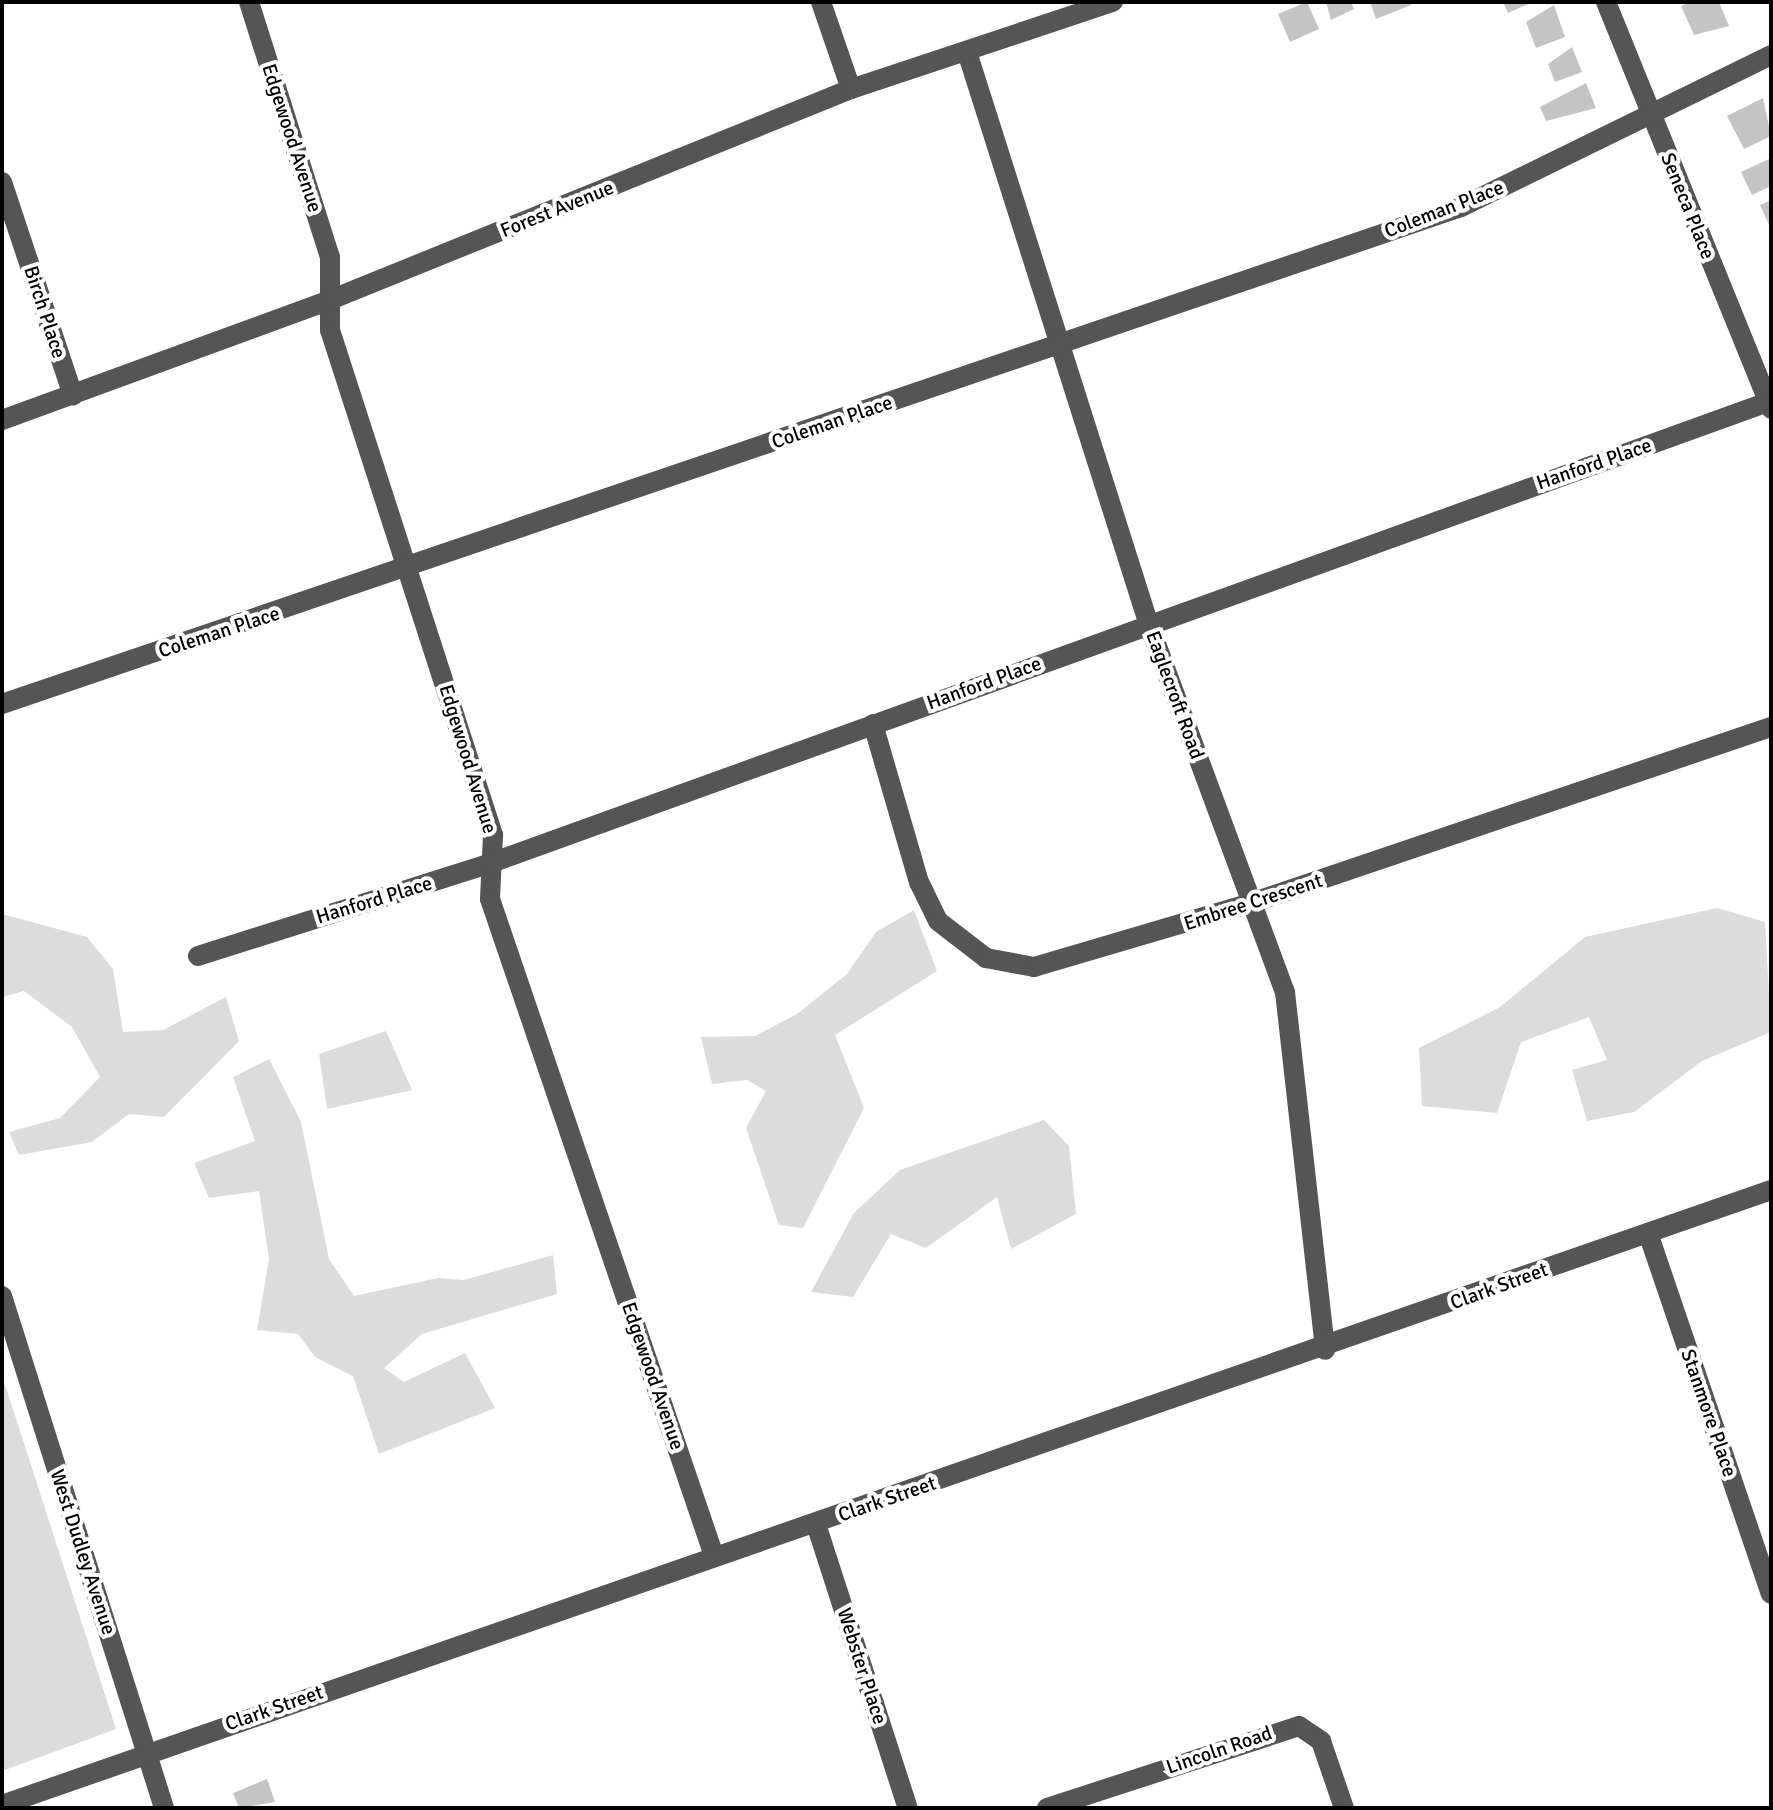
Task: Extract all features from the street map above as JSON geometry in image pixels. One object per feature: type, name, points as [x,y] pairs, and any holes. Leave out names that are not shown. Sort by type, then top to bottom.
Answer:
[{"type":"street","name":"Edgewood Avenue","points":[[249,2],[330,257],[330,330],[493,835],[490,899],[714,1556]]},
{"type":"street","points":[[821,2],[851,89]]},
{"type":"street","name":"Forest Avenue","points":[[2,420],[330,300],[851,89],[1113,2]]},
{"type":"street","name":"Seneca Place","points":[[1606,2],[1770,406]]},
{"type":"street","name":"Eaglecroft Road","points":[[967,52],[1148,622],[1251,903],[1292,1025],[1325,1350]]},
{"type":"street","name":"Coleman Place","points":[[2,704],[409,570],[1060,342],[1461,207],[1771,55]]},
{"type":"street","name":"Birch Place","points":[[2,182],[73,396]]},
{"type":"street","name":"Hanford Place","points":[[198,956],[491,863],[1148,622],[1770,406]]},
{"type":"street","name":"Embree Crescent","points":[[873,724],[926,900],[955,939],[986,958],[1058,964],[1251,903],[1771,727]]},
{"type":"street","name":"Clark Street","points":[[2,1805],[714,1556],[1325,1350],[1771,1190]]},
{"type":"street","name":"Stanmore Place","points":[[1648,1233],[1771,1594]]},
{"type":"street","name":"West Dudley Avenue","points":[[2,1296],[164,1808]]},
{"type":"street","name":"Webster Place","points":[[816,1524],[908,1808]]},
{"type":"street","name":"Lincoln Road","points":[[1047,1808],[1291,1726],[1307,1728],[1321,1741],[1344,1808]]},
{"type":"shaded area","points":[[1717,908],[1765,922],[1771,1032],[1702,1061],[1634,1112],[1587,1121],[1572,1070],[1607,1060],[1589,1017],[1521,1042],[1497,1113],[1422,1106],[1419,1048],[1500,1007],[1585,937]]},
{"type":"shaded area","points":[[914,910],[937,971],[835,1035],[864,1108],[803,1228],[779,1225],[746,1128],[766,1091],[747,1080],[712,1084],[701,1037],[755,1036],[797,1014],[847,974],[876,932]]},
{"type":"shaded area","points":[[2,914],[87,937],[113,969],[123,1032],[163,1030],[226,997],[239,1041],[164,1117],[129,1114],[92,1142],[19,1155],[9,1132],[60,1118],[100,1077],[72,1027],[24,991],[2,997]]},
{"type":"shaded area","points":[[386,1031],[412,1090],[327,1109],[319,1054]]},
{"type":"shaded area","points":[[269,1059],[301,1122],[329,1259],[354,1296],[438,1278],[464,1280],[553,1255],[557,1294],[422,1334],[384,1368],[404,1382],[465,1353],[495,1408],[379,1454],[353,1376],[315,1357],[298,1334],[257,1330],[269,1259],[259,1191],[209,1198],[194,1163],[255,1141],[233,1077]]},
{"type":"shaded area","points":[[1044,1120],[1069,1146],[1076,1214],[1011,1249],[997,1197],[926,1248],[891,1234],[853,1297],[811,1292],[854,1213],[900,1170]]},
{"type":"shaded area","points":[[2,1375],[116,1729],[2,1771]]},
{"type":"building","points":[[1307,2],[1319,29],[1290,42],[1278,14]]},
{"type":"building","points":[[1326,2],[1351,2],[1354,9],[1331,20]]},
{"type":"building","points":[[1370,2],[1410,2],[1411,5],[1376,19]]},
{"type":"building","points":[[1503,2],[1533,2],[1508,13]]},
{"type":"building","points":[[1691,2],[1719,2],[1729,26],[1694,35],[1681,6]]},
{"type":"building","points":[[1554,5],[1565,37],[1536,48],[1526,22]]},
{"type":"building","points":[[1572,47],[1582,72],[1555,82],[1548,64]]},
{"type":"building","points":[[1586,83],[1596,108],[1546,121],[1540,107]]},
{"type":"building","points":[[1763,98],[1771,136],[1744,149],[1727,116]]},
{"type":"building","points":[[1771,158],[1771,186],[1752,195],[1741,172]]},
{"type":"building","points":[[1771,200],[1771,229],[1760,205]]},
{"type":"building","points":[[267,1779],[275,1802],[239,1808],[233,1793]]}]
